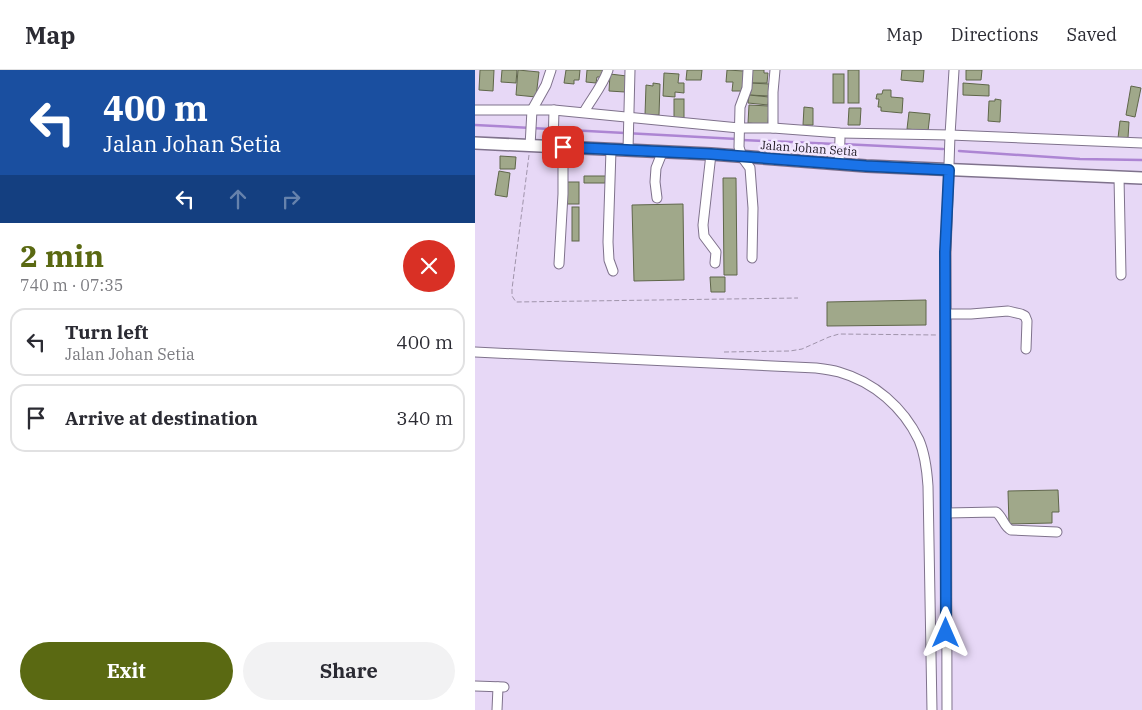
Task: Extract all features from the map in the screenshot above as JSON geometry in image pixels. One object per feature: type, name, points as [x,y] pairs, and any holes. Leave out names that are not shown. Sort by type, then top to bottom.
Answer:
[{"type":"main road","name":"Jalan Johan Setia","points":[[475,143],[530,141],[611,150],[628,146],[662,153],[711,154],[741,152],[949,170],[1142,178]]},
{"type":"street","points":[[530,141],[532,113],[551,70]]},
{"type":"street","points":[[585,112],[591,98],[605,79],[608,70]]},
{"type":"street","points":[[628,146],[630,70]]},
{"type":"street","points":[[748,70],[747,88],[740,107],[739,131],[741,152],[750,168],[753,208],[753,258]]},
{"type":"street","points":[[773,128],[775,70]]},
{"type":"street","points":[[947,710],[945,252],[954,70]]},
{"type":"street","points":[[475,110],[554,114],[585,112],[629,121],[739,131],[773,128],[840,133],[950,135],[1142,144]]},
{"type":"street","points":[[554,114],[563,194],[559,264]]},
{"type":"street","points":[[839,161],[840,138]]},
{"type":"street","points":[[611,150],[608,242],[609,260],[613,271]]},
{"type":"street","points":[[657,198],[656,168],[662,153]]},
{"type":"street","points":[[711,154],[703,225],[704,236],[716,252],[715,263]]},
{"type":"street","points":[[1119,177],[1121,275]]},
{"type":"street","points":[[946,314],[1008,311],[1021,314],[1025,316],[1027,321],[1026,349]]},
{"type":"street","points":[[475,352],[816,368],[837,371],[855,377],[877,389],[907,419],[920,441],[926,464],[932,710]]},
{"type":"street","points":[[947,514],[996,512],[1008,529],[1011,530],[1057,532]]},
{"type":"street","points":[[475,686],[501,687],[497,710]]},
{"type":"path","points":[[724,352],[791,351],[802,349],[839,334],[946,335]]},
{"type":"building","points":[[480,70],[494,70],[493,91],[479,90]]},
{"type":"building","points":[[502,70],[517,70],[516,83],[501,82]]},
{"type":"building","points":[[518,70],[539,72],[536,97],[516,95]]},
{"type":"building","points":[[566,70],[580,70],[579,80],[574,80],[574,84],[564,83]]},
{"type":"building","points":[[587,70],[603,70],[603,77],[597,77],[596,83],[586,82]]},
{"type":"building","points":[[687,70],[702,70],[701,80],[686,80]]},
{"type":"building","points":[[727,70],[744,71],[742,91],[732,91],[733,82],[726,82]]},
{"type":"building","points":[[751,70],[764,70],[764,73],[768,73],[767,83],[750,83]]},
{"type":"building","points":[[848,70],[859,70],[859,103],[848,103]]},
{"type":"building","points":[[902,70],[924,70],[923,82],[901,80]]},
{"type":"building","points":[[966,70],[982,70],[981,80],[966,80]]},
{"type":"building","points":[[664,73],[679,74],[678,83],[684,83],[684,93],[675,92],[675,97],[663,96]]},
{"type":"building","points":[[610,74],[627,76],[625,92],[609,91]]},
{"type":"building","points":[[833,74],[844,74],[844,103],[833,103]]},
{"type":"building","points":[[653,83],[660,84],[659,115],[645,115],[646,85],[653,86]]},
{"type":"building","points":[[750,83],[770,84],[769,96],[749,95]]},
{"type":"building","points":[[963,83],[989,85],[989,96],[963,95]]},
{"type":"building","points":[[1131,86],[1141,88],[1135,117],[1126,115]]},
{"type":"building","points":[[883,90],[891,90],[891,97],[903,98],[902,113],[881,111],[881,107],[878,107],[879,99],[876,99],[877,94],[882,94]]},
{"type":"building","points":[[749,95],[769,97],[768,105],[748,103]]},
{"type":"building","points":[[674,99],[684,99],[684,119],[674,119]]},
{"type":"building","points":[[995,99],[1001,100],[1000,122],[988,121],[989,101],[995,101]]},
{"type":"building","points":[[749,105],[769,106],[768,125],[748,123]]},
{"type":"building","points":[[804,107],[813,108],[813,125],[803,125]]},
{"type":"building","points":[[849,108],[861,108],[860,125],[848,125]]},
{"type":"building","points":[[909,112],[930,114],[928,131],[907,129]]},
{"type":"building","points":[[1120,121],[1129,122],[1128,138],[1118,138]]},
{"type":"building","points":[[500,156],[516,157],[515,169],[500,169]]},
{"type":"building","points":[[499,171],[510,173],[507,197],[495,195]]},
{"type":"building","points":[[584,176],[606,176],[605,183],[584,183]]},
{"type":"building","points":[[723,178],[736,178],[737,275],[724,275]]},
{"type":"building","points":[[567,182],[579,182],[579,204],[567,204]]},
{"type":"building","points":[[683,204],[684,280],[634,281],[632,205]]},
{"type":"building","points":[[572,207],[579,207],[579,241],[572,241]]},
{"type":"building","points":[[710,277],[725,277],[725,292],[711,292]]},
{"type":"building","points":[[926,300],[926,325],[827,326],[827,302]]},
{"type":"building","points":[[1058,490],[1059,512],[1052,512],[1052,523],[1009,524],[1008,491]]},
{"type":"waterway","points":[[475,125],[737,139]]},
{"type":"waterway","points":[[742,140],[836,144]]},
{"type":"waterway","points":[[842,144],[943,149]]},
{"type":"waterway","points":[[959,151],[1080,159],[1142,160]]},
{"type":"route","points":[[563,147],[711,154],[866,166],[949,170],[945,252],[947,433],[946,633]]}]
